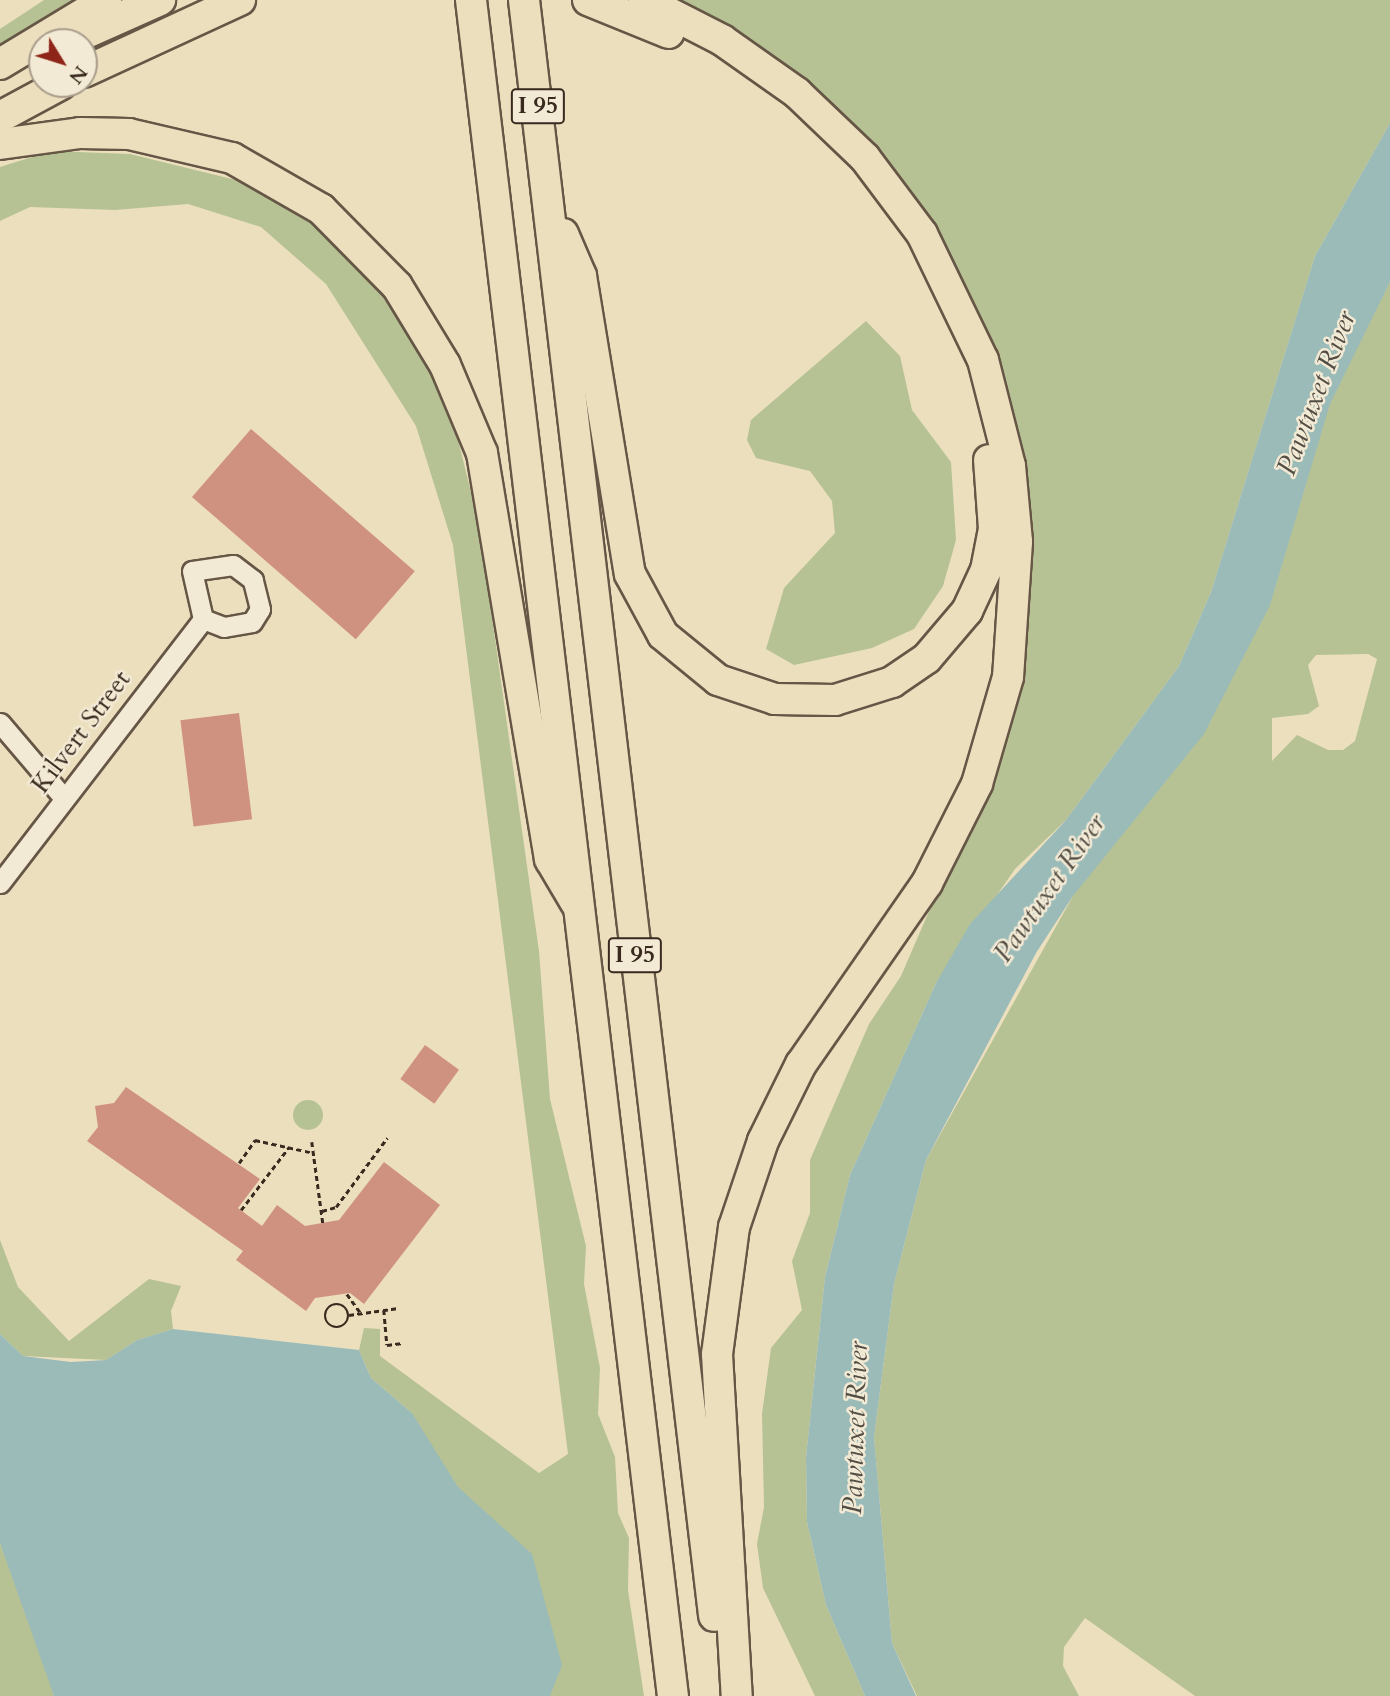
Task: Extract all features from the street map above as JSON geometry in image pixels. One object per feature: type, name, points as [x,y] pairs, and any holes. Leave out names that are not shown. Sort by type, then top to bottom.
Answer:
[{"type":"highway","points":[[0,64],[106,0]]},
{"type":"highway","points":[[98,28],[160,0]]},
{"type":"highway","points":[[98,66],[240,0]]},
{"type":"highway","name":"I 95","points":[[471,0],[582,914],[673,1696]]},
{"type":"highway","name":"I 95","points":[[524,0],[553,213],[585,547],[725,1696]]},
{"type":"highway","points":[[644,0],[722,40],[797,93],[865,158],[904,208],[939,262],[983,360],[1010,466],[1017,529],[1008,677],[977,783],[927,883],[801,1064],[763,1141],[734,1227],[717,1354],[737,1696]]},
{"type":"highway","points":[[553,213],[581,276],[625,557],[663,635],[718,680],[795,701],[873,690],[927,658],[978,592],[994,529],[979,414],[938,304],[889,221],[808,129],[708,54],[592,1]]},
{"type":"highway","points":[[0,75],[28,61]]},
{"type":"highway","points":[[0,117],[35,98]]},
{"type":"highway","points":[[0,145],[79,133],[129,134],[232,158],[321,209],[397,286],[445,365],[482,453],[551,859],[582,914]]},
{"type":"street","name":"Kilvert Street","points":[[0,883],[62,797],[203,618]]},
{"type":"street","points":[[0,723],[62,797]]},
{"type":"path","points":[[322,1211],[336,1207],[387,1138]]},
{"type":"path","points":[[239,1163],[255,1140],[314,1153]]},
{"type":"path","points":[[313,1142],[323,1223]]},
{"type":"path","points":[[241,1210],[289,1147]]},
{"type":"path","points":[[347,1294],[362,1313]]},
{"type":"path","points":[[334,1296],[336,1304],[349,1315],[399,1308]]},
{"type":"path","points":[[336,1304],[325,1313],[328,1324],[342,1327],[349,1315]]},
{"type":"path","points":[[384,1310],[387,1345],[403,1343]]},
{"type":"green space","points":[[44,0],[105,0],[41,28],[28,28],[28,34],[0,46],[0,29]]},
{"type":"green space","points":[[667,0],[1390,0],[1390,123],[1315,256],[1211,592],[1179,666],[1066,820],[1015,869],[936,983],[850,1175],[825,1277],[806,1457],[807,1522],[826,1605],[865,1696],[815,1696],[763,1588],[757,1544],[764,1507],[762,1414],[771,1348],[802,1310],[792,1261],[810,1213],[810,1160],[869,1024],[901,976],[936,895],[1029,542],[927,224]]},
{"type":"green space","points":[[51,151],[130,154],[240,181],[346,244],[379,279],[451,411],[479,525],[539,951],[550,1099],[586,1246],[584,1284],[600,1368],[598,1414],[615,1457],[618,1513],[629,1538],[628,1590],[644,1696],[427,1696],[412,1413],[371,1378],[359,1350],[364,1328],[380,1329],[380,1356],[539,1473],[568,1454],[453,545],[416,426],[326,284],[261,227],[188,204],[115,210],[30,207],[0,221],[0,167]]},
{"type":"green space","points":[[1390,282],[1390,1696],[1195,1696],[1085,1618],[1064,1647],[1063,1666],[1079,1696],[917,1696],[892,1643],[874,1437],[894,1284],[926,1160],[1073,896]],"holes":[[[1368,654],[1377,659],[1355,741],[1343,750],[1328,750],[1297,735],[1272,761],[1272,718],[1308,714],[1319,706],[1308,665],[1316,655]]]},
{"type":"green space","points":[[866,321],[900,356],[912,410],[951,462],[956,540],[943,586],[914,629],[872,648],[794,665],[766,649],[784,588],[835,533],[832,501],[810,471],[756,458],[747,440],[751,420]]},
{"type":"green space","points":[[308,1100],[319,1104],[323,1115],[319,1126],[308,1130],[297,1126],[293,1115],[297,1104]]},
{"type":"green space","points":[[0,1240],[18,1287],[69,1341],[149,1279],[181,1286],[171,1311],[173,1329],[137,1340],[106,1360],[23,1356],[0,1334]]},
{"type":"green space","points":[[0,1543],[48,1668],[54,1696],[0,1696]]},
{"type":"water","name":"Pawtuxet River","points":[[1390,123],[1390,282],[1330,404],[1270,605],[1204,734],[1073,896],[1036,953],[926,1160],[894,1284],[874,1437],[892,1643],[916,1696],[865,1696],[826,1605],[807,1522],[806,1457],[825,1277],[850,1175],[936,983],[970,924],[1066,820],[1179,666],[1211,592],[1315,256]]},
{"type":"water","points":[[173,1329],[359,1350],[371,1378],[412,1413],[458,1487],[532,1554],[562,1665],[550,1696],[54,1696],[0,1543],[0,1334],[23,1356],[71,1362],[106,1360],[137,1340]]},
{"type":"building","points":[[251,429],[415,571],[356,639],[192,497]]},
{"type":"building","points":[[239,713],[252,819],[193,826],[180,720]]},
{"type":"building","points":[[425,1045],[459,1070],[434,1104],[400,1079]]},
{"type":"building","points":[[126,1087],[260,1179],[238,1208],[262,1226],[277,1205],[305,1226],[339,1220],[384,1162],[440,1205],[364,1304],[350,1293],[315,1298],[306,1311],[236,1260],[243,1251],[87,1141],[98,1127],[95,1106],[114,1103]]}]
